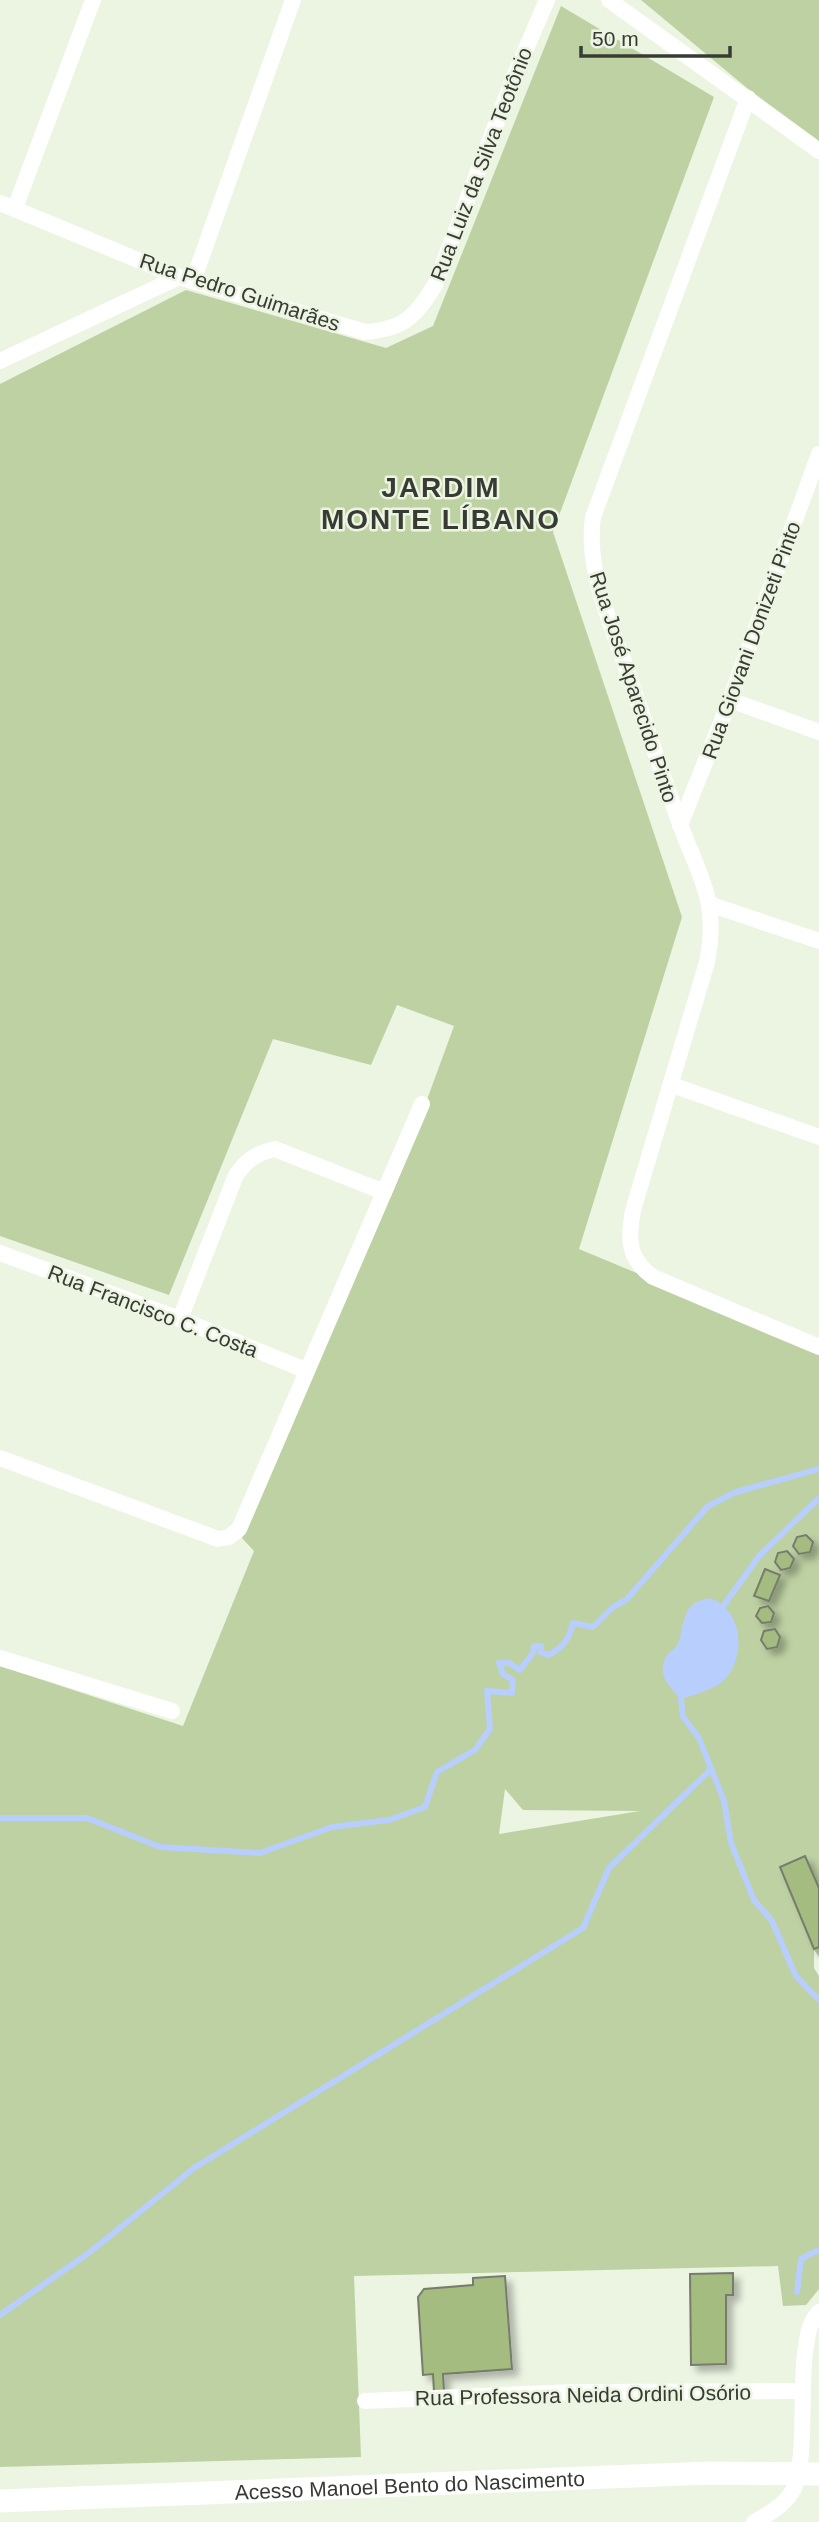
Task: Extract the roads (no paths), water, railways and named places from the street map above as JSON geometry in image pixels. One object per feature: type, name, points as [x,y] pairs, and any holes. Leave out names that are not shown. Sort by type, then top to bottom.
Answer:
[{"type":"main road","name":"Acesso Manoel Bento do Nascimento","points":[[0,2501],[809,2473]]},
{"type":"street","points":[[8,205],[93,0]]},
{"type":"street","points":[[0,361],[186,279],[293,0]]},
{"type":"street","name":"Rua Luiz da Silva Teotônio","points":[[365,332],[387,331],[405,322],[421,307],[435,285],[513,79],[547,0]]},
{"type":"street","points":[[609,0],[819,151]]},
{"type":"street","name":"Rua José Aparecido Pinto","points":[[748,98],[593,517],[590,537],[600,589],[680,825],[712,905],[713,933],[707,962],[633,1210],[628,1240],[633,1256],[653,1277],[819,1347]]},
{"type":"street","name":"Rua Pedro Guimarães","points":[[8,205],[186,279],[365,332]]},
{"type":"street","name":"Rua Giovani Donizeti Pinto","points":[[680,825],[730,700],[819,454]]},
{"type":"street","points":[[730,700],[819,732]]},
{"type":"street","points":[[712,905],[819,941]]},
{"type":"street","points":[[672,1085],[819,1138]]},
{"type":"street","points":[[0,1458],[218,1539],[229,1538],[246,1517],[305,1370],[422,1104]]},
{"type":"street","points":[[180,1319],[236,1175],[246,1161],[260,1152],[275,1149],[384,1192]]},
{"type":"street","name":"Rua Francisco C. Costa","points":[[0,1253],[180,1319],[305,1370]]},
{"type":"street","points":[[0,1658],[172,1711]]},
{"type":"street","points":[[754,2522],[776,2510],[809,2473],[801,2391],[810,2322],[819,2312]]},
{"type":"street","name":"Rua Professora Neida Ordini Osório","points":[[365,2402],[575,2392],[801,2391]]},
{"type":"water","points":[[710,1598],[721,1604],[735,1623],[738,1636],[736,1661],[718,1685],[681,1699],[663,1675],[663,1663],[678,1644],[684,1619],[690,1608],[701,1600]]},
{"type":"waterway","points":[[0,1818],[87,1818],[160,1847],[260,1853],[332,1827],[389,1820],[425,1807],[437,1772],[475,1750],[490,1729],[487,1691],[512,1693],[513,1680],[503,1674],[499,1663],[509,1663],[520,1670],[533,1653],[534,1646],[541,1646],[540,1652],[548,1655],[558,1649],[567,1638],[573,1623],[593,1627],[612,1608],[627,1599],[708,1506],[736,1492],[819,1469]]},
{"type":"waterway","points":[[724,1605],[759,1556],[819,1498]]},
{"type":"waterway","points":[[681,1699],[683,1717],[699,1738],[724,1801],[731,1843],[754,1900],[772,1921],[796,1976],[819,2000]]},
{"type":"waterway","points":[[0,2315],[90,2252],[194,2168],[583,1928],[609,1868],[710,1770]]},
{"type":"waterway","points":[[797,2292],[801,2259],[819,2250]]},
{"type":"district","name":"JARDIM MONTE LÍBANO","points":[[441,503]]}]
